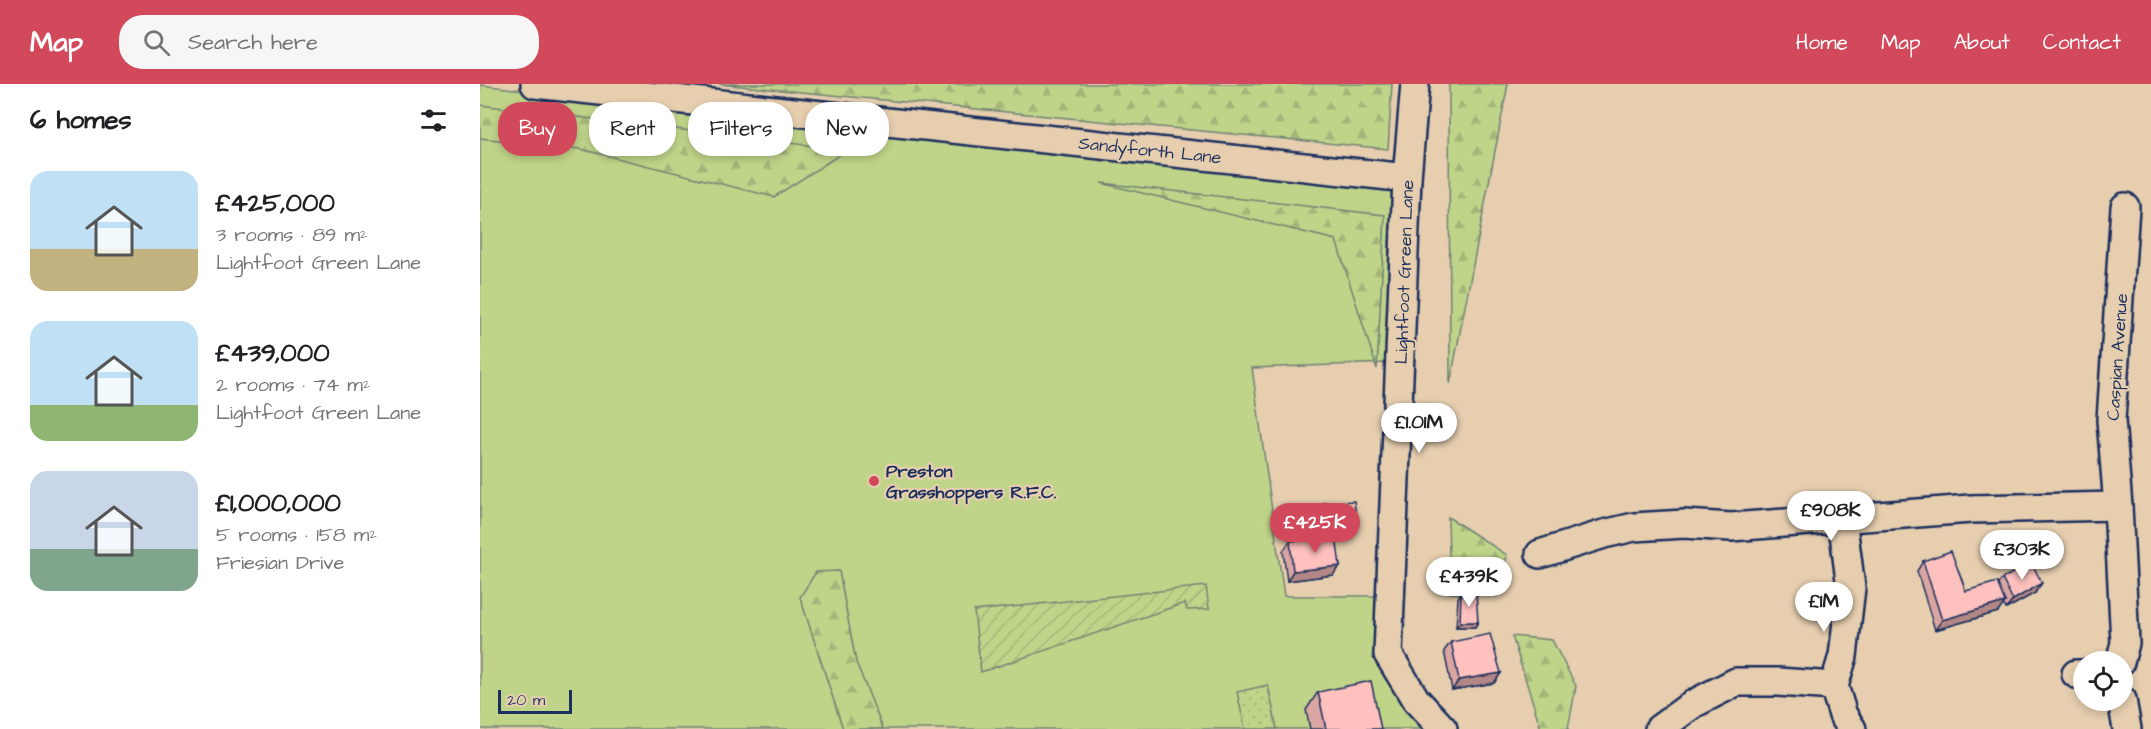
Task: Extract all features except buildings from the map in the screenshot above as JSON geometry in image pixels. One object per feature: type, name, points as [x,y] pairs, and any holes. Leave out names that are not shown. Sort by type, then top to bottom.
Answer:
[{"type":"street","name":"Sandyforth Lane","points":[[535,84],[1407,178]]},
{"type":"street","name":"Lightfoot Green Lane","points":[[1415,84],[1407,178],[1388,654],[1416,700],[1443,729]]},
{"type":"street","name":"Caspian Avenue","points":[[2123,651],[2125,643],[2118,506],[2111,420],[2125,207]]},
{"type":"street","points":[[1540,554],[1634,527],[1684,524],[1731,527],[1971,509],[2118,506]]},
{"type":"street","points":[[1842,518],[1851,588],[1843,656],[1834,686],[1843,715],[1852,729]]},
{"type":"street","points":[[1659,729],[1693,704],[1736,682],[1834,686]]},
{"type":"street","points":[[2124,711],[2127,729]]},
{"type":"green space","points":[[719,84],[1392,84],[1388,149]]},
{"type":"green space","points":[[1449,84],[1508,84],[1450,384]]},
{"type":"green space","name":"Preston Grasshoppers R.F.C.","points":[[480,85],[628,102],[589,102],[589,156],[676,156],[676,108],[688,109],[688,156],[793,156],[793,121],[805,122],[805,156],[889,156],[889,132],[1393,190],[1389,363],[1252,368],[1284,596],[1378,596],[1381,655],[1439,729],[480,729]]},
{"type":"green space","points":[[480,105],[498,107],[498,140],[480,138]]},
{"type":"green space","points":[[577,117],[589,118],[589,151],[577,149]]},
{"type":"green space","points":[[676,129],[688,131],[688,156],[793,156],[793,143],[805,145],[805,156],[838,156],[774,197],[608,156],[676,156]]},
{"type":"green space","points":[[1101,183],[1385,215],[1377,369],[1336,240]]},
{"type":"green space","points":[[1448,517],[1507,555],[1497,596],[1450,593]]},
{"type":"green space","points":[[839,571],[856,662],[883,729],[843,729],[800,597],[816,572]]},
{"type":"green space","points":[[1206,586],[1209,609],[1187,610],[1185,603],[981,672],[974,611]]},
{"type":"green space","points":[[1512,636],[1552,640],[1576,686],[1568,729],[1541,729]]},
{"type":"green space","points":[[1268,685],[1277,729],[1245,729],[1237,692]]},
{"type":"place","name":"Preston Grasshoppers R.F.C.","points":[[874,481]]}]
